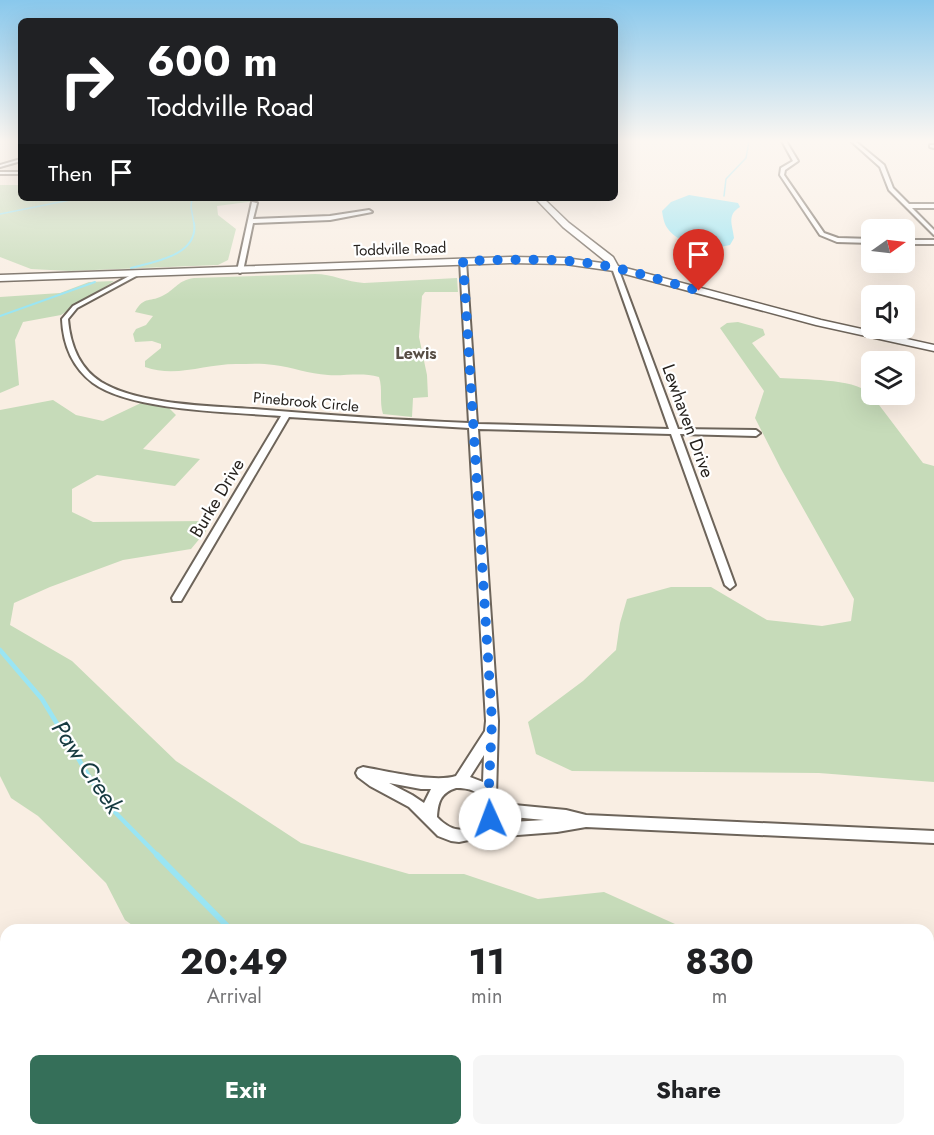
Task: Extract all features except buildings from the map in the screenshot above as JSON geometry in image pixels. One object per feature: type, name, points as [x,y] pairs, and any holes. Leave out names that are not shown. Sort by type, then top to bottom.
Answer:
[{"type":"street","points":[[795,194],[822,234],[837,240],[861,241]]},
{"type":"street","points":[[896,194],[934,233]]},
{"type":"street","points":[[542,201],[566,225],[610,259],[615,268]]},
{"type":"street","points":[[240,271],[254,203]]},
{"type":"street","points":[[907,206],[934,206]]},
{"type":"street","points":[[250,221],[330,218],[369,212]]},
{"type":"street","points":[[915,242],[934,242]]},
{"type":"street","name":"Toddville Road","points":[[0,278],[546,260],[615,268],[820,323],[934,348]]},
{"type":"street","points":[[463,261],[480,517],[491,733],[490,799],[492,810],[490,819],[475,833]]},
{"type":"street","name":"Lewhaven Drive","points":[[615,268],[730,585]]},
{"type":"street","name":"Pinebrook Circle","points":[[135,275],[67,314],[65,328],[72,352],[81,369],[107,388],[137,397],[286,415],[473,426],[756,433]]},
{"type":"street","name":"Burke Drive","points":[[177,598],[286,415]]},
{"type":"street","points":[[430,817],[431,799],[436,792],[456,782],[491,733]]},
{"type":"street","points":[[586,821],[568,825],[499,828],[453,835],[443,832],[414,803],[375,784],[363,772],[421,783],[456,782],[479,787],[490,799],[513,811],[566,816],[586,821],[934,837]]},
{"type":"green space","points":[[0,194],[18,194],[18,201],[255,201],[217,206],[218,215],[236,229],[228,260],[218,265],[69,271],[31,269],[0,257]]},
{"type":"green space","points":[[315,274],[364,283],[457,278],[458,292],[425,292],[422,296],[419,337],[427,375],[428,397],[413,398],[412,417],[383,414],[379,377],[360,374],[321,374],[260,364],[224,365],[179,371],[145,367],[145,361],[161,348],[161,344],[152,341],[135,342],[133,334],[136,329],[146,325],[153,316],[135,312],[145,301],[159,297],[180,283],[194,278]]},
{"type":"green space","points":[[114,281],[61,315],[23,322],[15,340],[19,385],[0,393],[0,297],[60,293],[89,282]]},
{"type":"green space","points":[[738,322],[763,329],[765,335],[752,343],[780,378],[840,382],[861,388],[861,405],[879,405],[923,463],[934,466],[934,782],[819,773],[572,771],[536,754],[528,722],[583,681],[616,650],[627,599],[671,587],[711,587],[767,620],[822,626],[851,621],[854,599],[755,418],[764,391],[720,328],[727,323]]},
{"type":"green space","points":[[53,400],[76,415],[103,421],[141,403],[169,408],[176,415],[143,449],[200,459],[175,486],[97,475],[72,489],[72,512],[93,522],[205,521],[206,531],[191,549],[123,560],[50,587],[14,603],[10,625],[72,661],[176,761],[301,843],[409,874],[464,874],[538,899],[604,892],[675,924],[131,924],[125,920],[106,883],[38,816],[11,798],[0,776],[0,410]]},
{"type":"water","points":[[689,195],[738,203],[740,207],[732,217],[734,238],[730,245],[706,247],[688,243],[673,235],[668,229],[662,211],[671,202]]},
{"type":"waterway","points":[[0,214],[65,201]]},
{"type":"waterway","name":"Paw Creek","points":[[192,201],[194,224]]},
{"type":"waterway","name":"Paw Creek","points":[[131,268],[162,260],[182,250],[190,243],[194,234],[194,224]]},
{"type":"waterway","name":"Paw Creek","points":[[0,316],[95,282]]},
{"type":"waterway","name":"Paw Creek","points":[[0,650],[42,699],[104,801],[158,856]]},
{"type":"waterway","name":"Paw Creek","points":[[157,855],[225,924]]},
{"type":"district","name":"Lewis","points":[[416,353]]},
{"type":"route","points":[[490,819],[492,810],[489,797],[492,721],[463,261],[537,260],[601,265],[699,291]]}]
